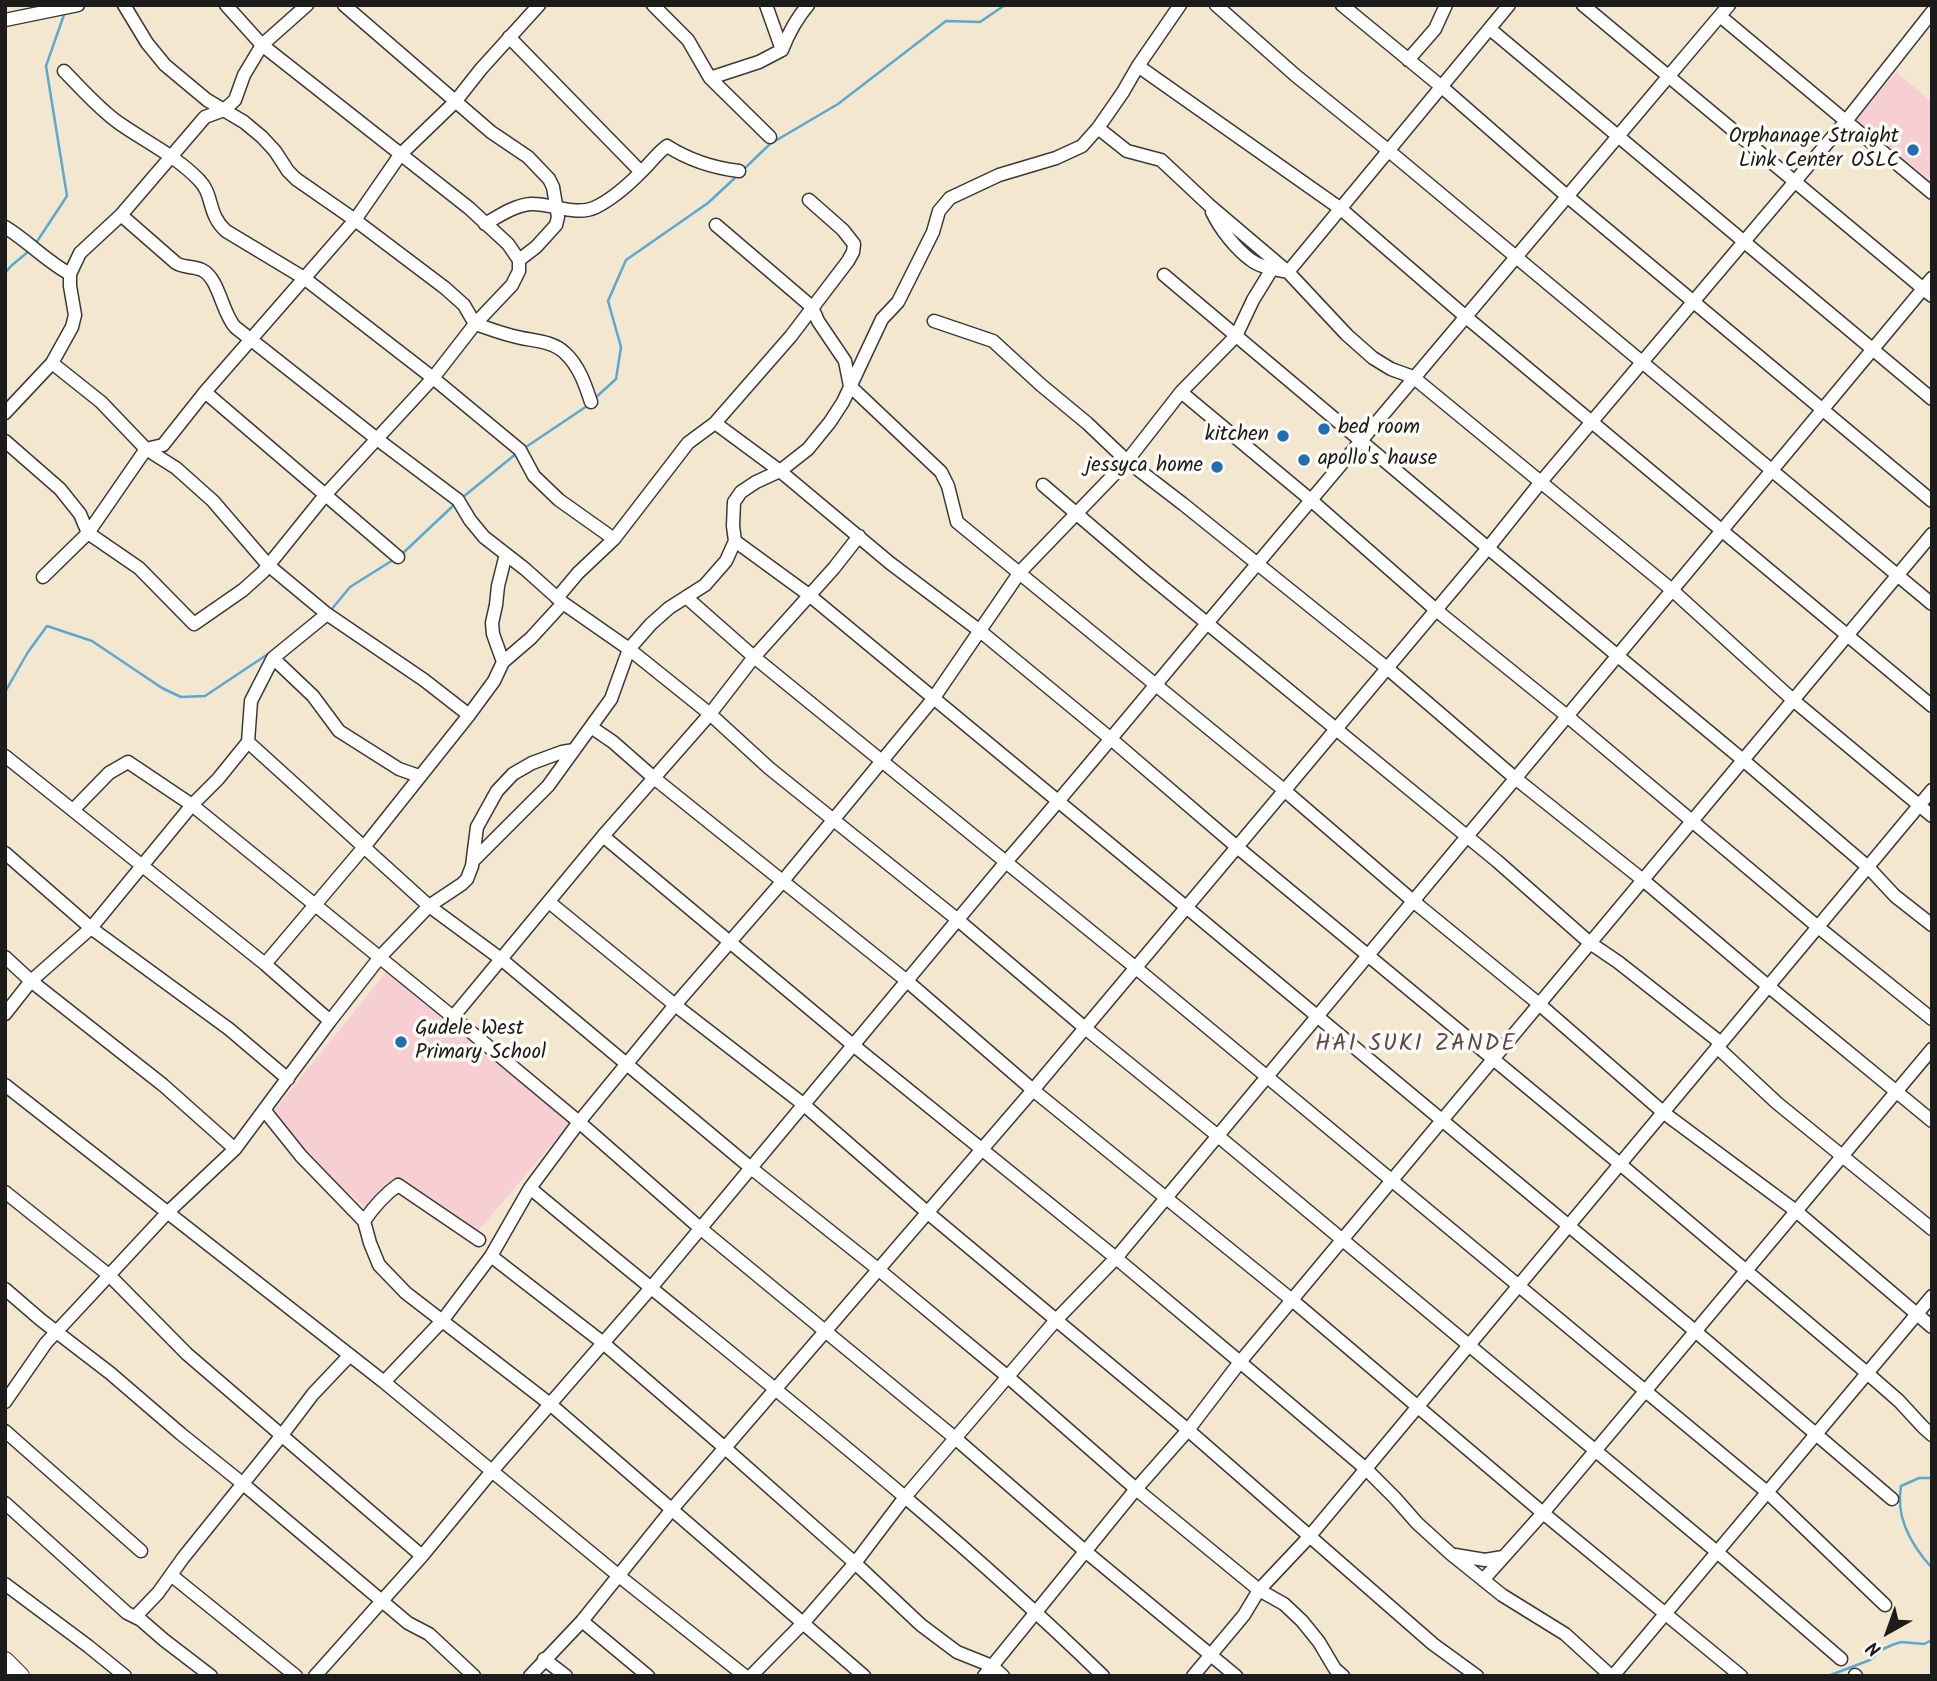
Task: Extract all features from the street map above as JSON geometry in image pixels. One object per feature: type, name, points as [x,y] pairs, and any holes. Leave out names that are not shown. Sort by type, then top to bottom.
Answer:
[{"type":"highway","points":[[5,1661],[20,1676]]},
{"type":"street","points":[[5,20],[78,5]]},
{"type":"street","points":[[124,5],[147,43],[165,65],[207,100],[244,122],[262,137],[296,179],[445,288],[464,304],[475,324],[559,348],[566,353],[578,369],[591,402]]},
{"type":"street","points":[[5,441],[60,489],[80,514],[88,533],[139,568],[194,624],[243,590],[263,572],[326,494],[433,378],[475,324],[512,285],[519,271],[519,260],[508,243],[469,208],[262,45],[226,5]]},
{"type":"street","points":[[5,413],[52,363],[72,327],[75,315],[70,274],[80,253],[121,215],[205,117],[224,110],[235,100],[244,75],[262,45],[307,5]]},
{"type":"street","points":[[344,5],[491,132],[542,169],[553,187],[558,217],[556,225],[536,247],[519,260]]},
{"type":"street","points":[[43,578],[88,533],[146,449],[163,445],[205,392],[355,220],[400,155],[455,102],[539,5]]},
{"type":"street","points":[[653,5],[688,40],[710,78],[770,137]]},
{"type":"street","points":[[766,5],[782,50]]},
{"type":"street","points":[[710,78],[760,62],[782,50],[789,30],[808,5]]},
{"type":"street","points":[[473,861],[548,786],[611,699],[629,649],[651,624],[669,608],[705,585],[726,561],[736,541],[733,526],[734,502],[741,492],[780,471],[808,449],[830,422],[843,402],[882,318],[898,302],[933,232],[939,211],[950,198],[999,175],[1056,158],[1082,146],[1098,128],[1180,5]]},
{"type":"street","points":[[1216,5],[1295,75],[1932,604]]},
{"type":"street","points":[[1342,5],[1932,501]]},
{"type":"street","points":[[1408,60],[1435,29],[1446,5]]},
{"type":"street","points":[[1288,272],[1509,5]]},
{"type":"street","points":[[1583,5],[1927,292]]},
{"type":"street","points":[[314,1676],[422,1556],[650,1289],[1413,377],[1729,5]]},
{"type":"street","points":[[530,1676],[582,1621],[673,1508],[982,1151],[1846,121],[1932,12]]},
{"type":"street","points":[[1720,16],[1932,193]]},
{"type":"street","points":[[1490,29],[1932,399]]},
{"type":"street","points":[[509,37],[641,173]]},
{"type":"street","points":[[1138,66],[1341,209],[1466,317],[1932,706]]},
{"type":"street","points":[[64,71],[116,121],[171,156],[203,184],[217,223],[237,239],[304,278],[433,378],[520,450],[534,476],[559,500],[614,539]]},
{"type":"street","points":[[1098,128],[1127,151],[1161,159],[1209,205],[1288,272],[1340,328],[1373,358],[1391,369],[1413,377],[1672,590],[1793,700],[1932,816]]},
{"type":"street","points":[[485,224],[516,208],[531,204],[582,210],[594,208],[641,173],[656,154],[667,146],[690,159],[739,171]]},
{"type":"street","points":[[265,964],[364,847],[469,715],[494,681],[503,662],[523,646],[560,601],[578,573],[614,539],[688,443],[715,423],[792,336],[848,261],[854,244],[844,230],[809,200]]},
{"type":"street","points":[[1209,205],[1215,218],[1252,262],[1288,272]]},
{"type":"street","points":[[121,215],[176,263],[182,267],[204,271],[211,278],[230,321],[250,340],[458,500],[484,537],[560,601],[629,649],[710,714],[769,768],[958,920],[1218,1136],[1717,1552],[1841,1659]]},
{"type":"street","points":[[716,225],[812,307],[818,321],[845,361],[850,386],[941,472],[948,486],[957,522],[1284,790],[1664,1113],[1796,1211],[1932,1327]]},
{"type":"street","points":[[5,227],[70,274]]},
{"type":"street","points":[[384,1382],[442,1321],[491,1256],[530,1188],[579,1122],[933,699],[1020,572],[1127,461],[1181,392],[1236,336],[1272,269]]},
{"type":"street","points":[[1164,275],[1743,760],[1868,867],[1895,896],[1932,925]]},
{"type":"street","points":[[751,1676],[804,1622],[855,1563],[905,1497],[1056,1320],[1116,1258],[1872,349],[1927,292],[1932,278]]},
{"type":"street","points":[[934,321],[993,341],[1127,461],[1387,668],[1515,778],[1643,880],[1932,1121]]},
{"type":"street","points":[[52,363],[101,402],[146,449],[176,468],[213,501],[268,565],[327,614],[424,680],[469,715]]},
{"type":"street","points":[[205,392],[398,557]]},
{"type":"street","points":[[1181,392],[1312,500],[1436,610],[1932,1020]]},
{"type":"street","points":[[715,423],[780,471],[890,563],[980,631],[1111,739],[1867,1373],[1932,1435]]},
{"type":"street","points":[[1043,485],[1590,943],[1618,962],[1719,1045],[1777,1103],[1932,1229]]},
{"type":"street","points":[[988,1671],[1136,1489],[1188,1430],[1240,1362],[1932,534]]},
{"type":"street","points":[[453,1017],[603,836],[710,714],[754,657],[859,536]]},
{"type":"street","points":[[736,541],[808,595],[1186,907],[1695,1331],[1892,1499]]},
{"type":"street","points":[[503,662],[492,623],[506,554]]},
{"type":"street","points":[[685,597],[754,657],[1136,968],[1767,1492],[1885,1605]]},
{"type":"street","points":[[5,1014],[31,981],[92,928],[142,864],[248,742],[251,701],[272,658],[327,614]]},
{"type":"street","points":[[272,658],[313,696],[339,732],[399,769],[419,776]]},
{"type":"street","points":[[591,727],[907,981],[1033,1090],[1292,1300],[1543,1513],[1741,1676]]},
{"type":"street","points":[[248,742],[429,906],[501,959],[751,1168],[879,1270],[1259,1590],[1284,1604],[1302,1621],[1319,1642],[1335,1669],[1343,1676]]},
{"type":"street","points":[[7,1396],[46,1343],[167,1213],[235,1149],[380,957],[429,906],[467,878],[473,861],[477,827],[497,792],[513,774],[532,763],[574,750]]},
{"type":"street","points":[[5,756],[265,964],[330,1021]]},
{"type":"street","points":[[73,810],[109,773],[128,762],[192,805],[579,1122],[700,1228],[955,1438],[1085,1551],[1236,1676]]},
{"type":"street","points":[[1193,1676],[1244,1615],[1259,1590],[1309,1537],[1932,790]]},
{"type":"street","points":[[603,836],[1240,1362],[1366,1469],[1417,1523],[1451,1554],[1502,1595],[1565,1634],[1612,1676],[1932,1296]]},
{"type":"street","points":[[5,853],[92,928],[229,1029],[288,1079]]},
{"type":"street","points":[[549,902],[803,1104],[928,1213],[1188,1430],[1433,1644],[1477,1676]]},
{"type":"street","points":[[5,957],[31,981],[163,1085],[235,1149]]},
{"type":"street","points":[[1483,1580],[1543,1513],[1932,1049]]},
{"type":"street","points":[[5,1085],[384,1382],[745,1676]]},
{"type":"street","points":[[265,1111],[301,1156],[364,1221],[379,1265],[406,1293],[550,1404],[864,1676]]},
{"type":"street","points":[[364,1221],[389,1191],[398,1185],[480,1240]]},
{"type":"street","points":[[530,1188],[905,1497],[1036,1611],[1103,1676]]},
{"type":"street","points":[[5,1192],[110,1276],[187,1354],[422,1556]]},
{"type":"street","points":[[491,1256],[602,1342],[855,1563],[921,1625],[957,1652],[988,1671],[1003,1676]]},
{"type":"street","points":[[5,1289],[110,1373],[408,1623],[429,1634],[474,1676]]},
{"type":"street","points":[[135,1617],[158,1593],[313,1394],[350,1355]]},
{"type":"street","points":[[5,1431],[141,1551]]},
{"type":"street","points":[[5,1503],[127,1613],[141,1619],[211,1676]]},
{"type":"street","points":[[1451,1554],[1485,1560],[1502,1559]]},
{"type":"street","points":[[1502,1559],[1498,1571],[1502,1595]]},
{"type":"street","points":[[172,1575],[296,1676]]},
{"type":"street","points":[[5,1584],[125,1676]]},
{"type":"street","points":[[582,1621],[648,1676]]},
{"type":"street","points":[[544,1659],[566,1676]]},
{"type":"shaded area","name":"Orphanage Straight Link Center OSLC","points":[[1896,72],[1932,102],[1932,181],[1855,120]]},
{"type":"shaded area","name":"Gudele West Primary School","points":[[387,971],[571,1122],[477,1232],[394,1177],[368,1209],[316,1167],[272,1113]]},
{"type":"waterway","points":[[742,171],[770,144],[838,104],[946,21],[980,22],[1005,5]]},
{"type":"waterway","points":[[36,243],[67,196],[46,66],[65,12]]},
{"type":"waterway","points":[[594,399],[616,379],[621,347],[608,301],[626,260],[708,203],[737,176]]},
{"type":"waterway","points":[[5,273],[29,251]]},
{"type":"waterway","points":[[523,449],[587,406]]},
{"type":"waterway","points":[[463,497],[517,453]]},
{"type":"waterway","points":[[402,554],[455,504]]},
{"type":"waterway","points":[[331,610],[350,587],[393,560]]},
{"type":"waterway","points":[[5,692],[47,626],[92,641],[162,688],[181,697],[205,696],[274,650]]},
{"type":"waterway","points":[[1932,1478],[1919,1478],[1901,1486],[1900,1498],[1900,1509],[1907,1531],[1932,1568]]},
{"type":"waterway","points":[[1828,1676],[1870,1660],[1892,1645],[1901,1642],[1924,1644],[1932,1640]]},
{"type":"place","name":"Orphanage Straight Link Center OSLC","points":[[1913,150]]},
{"type":"place","name":"bed room","points":[[1324,429]]},
{"type":"place","name":"kitchen","points":[[1283,436]]},
{"type":"place","name":"apollo's hause","points":[[1304,460]]},
{"type":"place","name":"jessyca home","points":[[1217,467]]},
{"type":"place","name":"Gudele West Primary School","points":[[401,1042]]},
{"type":"district","name":"HAI SUKI ZANDE","points":[[1416,1046]]}]
